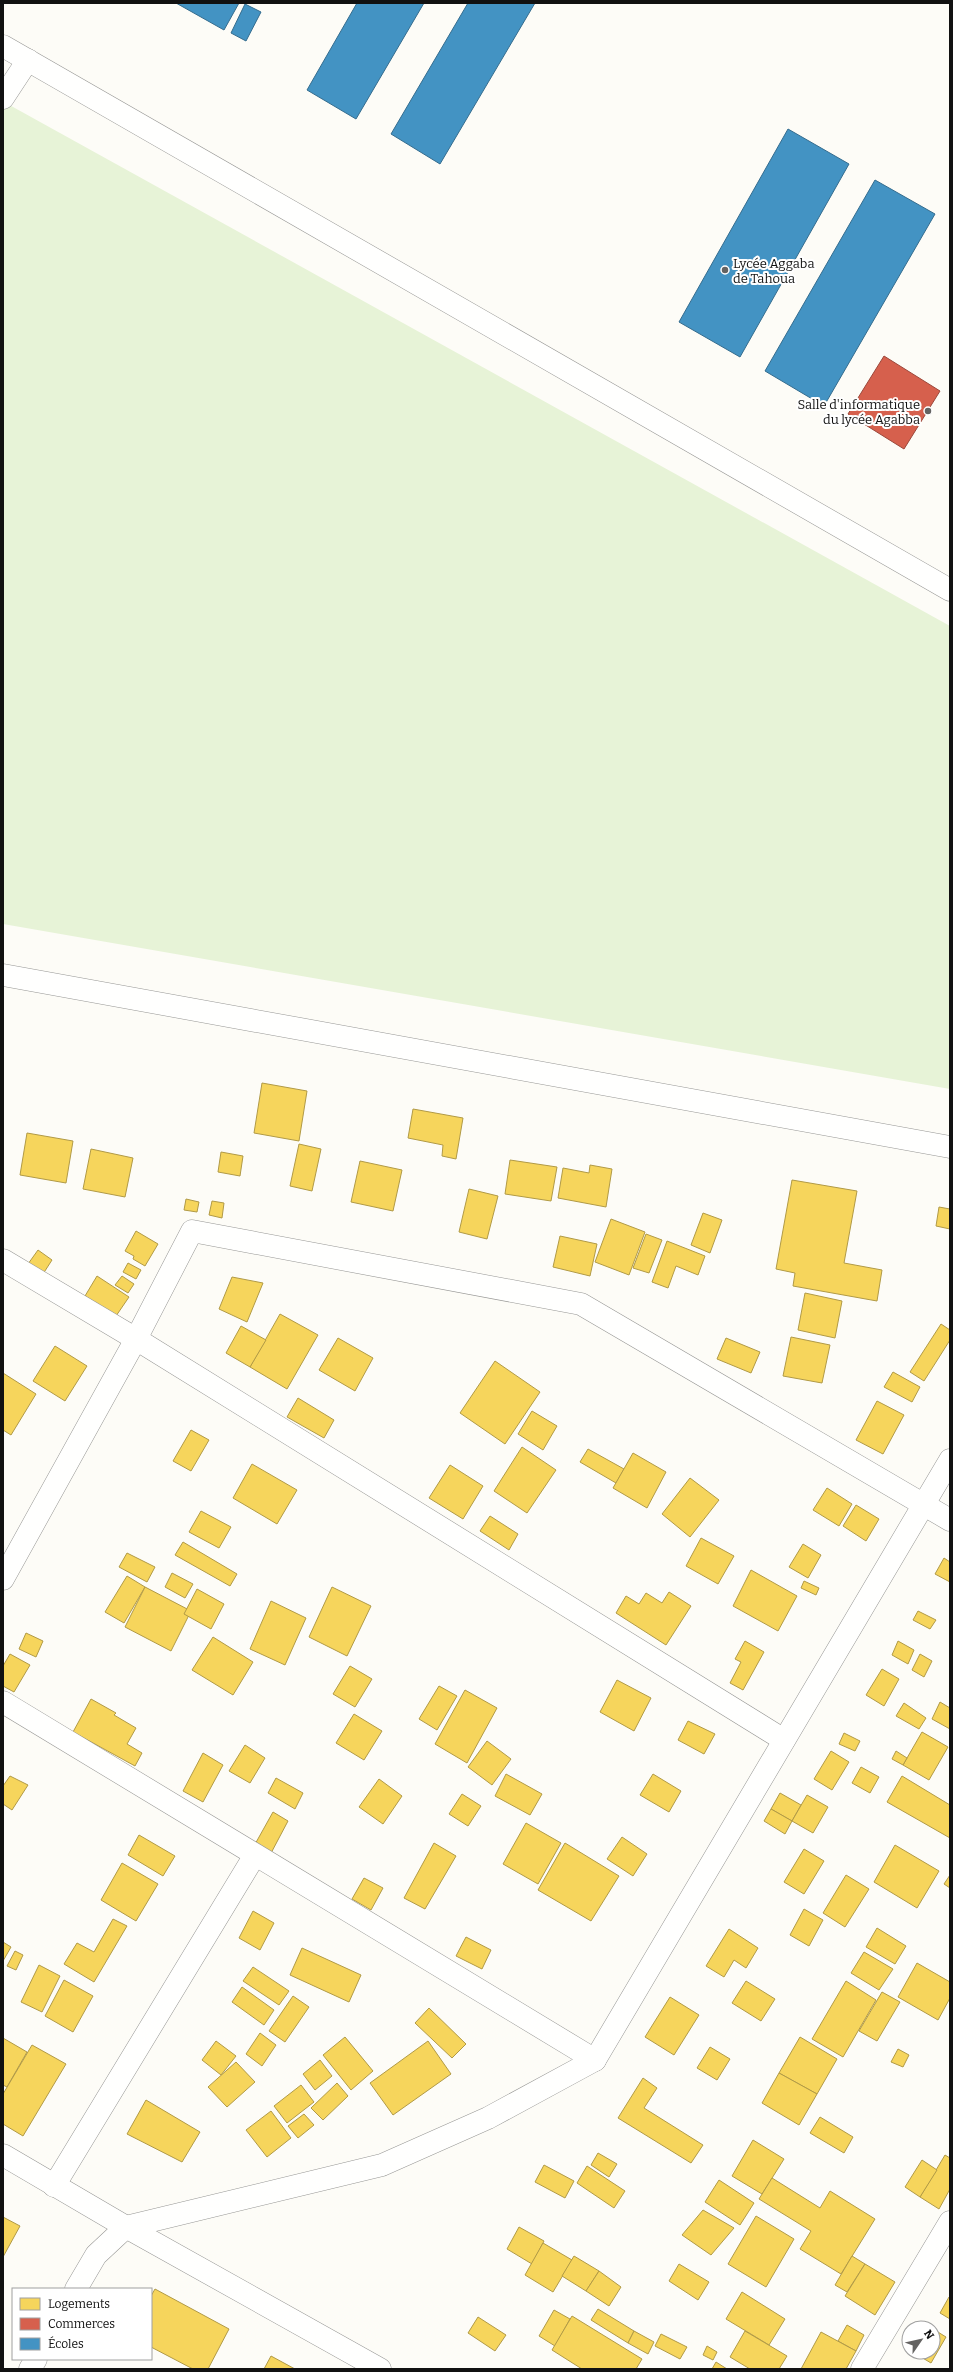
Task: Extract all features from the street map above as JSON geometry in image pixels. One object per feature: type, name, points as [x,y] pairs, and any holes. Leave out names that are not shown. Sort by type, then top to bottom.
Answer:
[{"type":"street","points":[[3,46],[950,590]]},
{"type":"street","points":[[3,98],[28,60]]},
{"type":"street","points":[[3,974],[950,1147]]},
{"type":"street","points":[[3,1579],[136,1339],[192,1231],[581,1304],[950,1520]]},
{"type":"street","points":[[3,1260],[136,1339],[784,1740]]},
{"type":"street","points":[[77,2288],[96,2255],[126,2227],[382,2166],[488,2118],[594,2060],[950,1460]]},
{"type":"street","points":[[3,1702],[594,2060]]},
{"type":"street","points":[[54,2186],[255,1855]]},
{"type":"street","points":[[3,2156],[126,2227],[380,2369]]},
{"type":"street","points":[[862,2369],[950,2222]]},
{"type":"street","points":[[30,2369],[35,2360]]},
{"type":"green space","points":[[4,102],[950,626],[950,1089],[3,924]]},
{"type":"building: Logements","points":[[262,1083],[307,1091],[299,1141],[254,1133]]},
{"type":"building: Logements","points":[[413,1109],[463,1118],[456,1159],[442,1156],[443,1145],[408,1138]]},
{"type":"building: Logements","points":[[27,1133],[73,1141],[66,1183],[20,1175]]},
{"type":"building: Logements","points":[[299,1144],[321,1149],[312,1191],[290,1186]]},
{"type":"building: Logements","points":[[91,1149],[133,1158],[125,1197],[83,1189]]},
{"type":"building: Logements","points":[[221,1152],[243,1156],[240,1176],[218,1172]]},
{"type":"building: Logements","points":[[510,1160],[557,1167],[551,1201],[505,1194]]},
{"type":"building: Logements","points":[[360,1161],[402,1170],[393,1211],[351,1202]]},
{"type":"building: Logements","points":[[590,1165],[612,1169],[606,1207],[558,1198],[563,1168],[589,1173]]},
{"type":"building: Logements","points":[[792,1180],[857,1191],[844,1263],[882,1270],[877,1301],[793,1286],[795,1273],[776,1269]]},
{"type":"building: Logements","points":[[469,1189],[498,1196],[487,1239],[459,1232]]},
{"type":"building: Logements","points":[[186,1199],[199,1202],[197,1212],[184,1210]]},
{"type":"building: Logements","points":[[212,1201],[224,1203],[222,1218],[209,1215]]},
{"type":"building: Logements","points":[[939,1207],[950,1209],[950,1229],[936,1226]]},
{"type":"building: Logements","points":[[703,1213],[722,1220],[710,1253],[691,1245]]},
{"type":"building: Logements","points":[[611,1219],[645,1232],[629,1275],[595,1262]]},
{"type":"building: Logements","points":[[136,1231],[158,1244],[145,1266],[133,1259],[134,1256],[125,1251]]},
{"type":"building: Logements","points":[[646,1234],[662,1240],[649,1273],[633,1268]]},
{"type":"building: Logements","points":[[560,1236],[597,1244],[590,1276],[553,1267]]},
{"type":"building: Logements","points":[[667,1241],[705,1256],[698,1275],[676,1266],[668,1288],[652,1282]]},
{"type":"building: Logements","points":[[38,1250],[52,1260],[43,1274],[28,1264]]},
{"type":"building: Logements","points":[[128,1263],[141,1270],[136,1279],[123,1272]]},
{"type":"building: Logements","points":[[97,1276],[129,1297],[116,1316],[85,1296]]},
{"type":"building: Logements","points":[[122,1276],[134,1284],[128,1293],[115,1285]]},
{"type":"building: Logements","points":[[232,1277],[263,1283],[247,1322],[219,1309]]},
{"type":"building: Logements","points":[[805,1293],[842,1301],[835,1338],[798,1330]]},
{"type":"building: Logements","points":[[280,1314],[318,1335],[287,1389],[250,1367]]},
{"type":"building: Logements","points":[[941,1324],[950,1330],[950,1340],[924,1381],[910,1372]]},
{"type":"building: Logements","points":[[241,1326],[266,1340],[250,1367],[226,1353]]},
{"type":"building: Logements","points":[[791,1337],[830,1345],[822,1383],[783,1376]]},
{"type":"building: Logements","points":[[338,1338],[373,1358],[355,1391],[319,1370]]},
{"type":"building: Logements","points":[[726,1338],[760,1352],[751,1373],[717,1359]]},
{"type":"building: Logements","points":[[55,1346],[87,1366],[65,1401],[33,1381]]},
{"type":"building: Logements","points":[[495,1361],[540,1392],[505,1444],[460,1413]]},
{"type":"building: Logements","points":[[893,1372],[920,1387],[912,1402],[884,1387]]},
{"type":"building: Logements","points":[[3,1373],[36,1394],[11,1435],[3,1430]]},
{"type":"building: Logements","points":[[298,1398],[334,1420],[324,1438],[287,1417]]},
{"type":"building: Logements","points":[[877,1401],[904,1415],[883,1454],[856,1440]]},
{"type":"building: Logements","points":[[532,1411],[557,1426],[543,1450],[518,1434]]},
{"type":"building: Logements","points":[[191,1430],[209,1440],[191,1471],[173,1461]]},
{"type":"building: Logements","points":[[522,1447],[556,1470],[527,1513],[494,1491]]},
{"type":"building: Logements","points":[[588,1449],[624,1469],[616,1483],[580,1462]]},
{"type":"building: Logements","points":[[633,1453],[666,1472],[647,1508],[613,1488]]},
{"type":"building: Logements","points":[[252,1464],[297,1490],[277,1524],[233,1498]]},
{"type":"building: Logements","points":[[450,1465],[483,1486],[463,1519],[429,1498]]},
{"type":"building: Logements","points":[[690,1478],[719,1500],[690,1537],[662,1514]]},
{"type":"building: Logements","points":[[827,1488],[852,1504],[839,1526],[813,1510]]},
{"type":"building: Logements","points":[[856,1505],[879,1519],[866,1541],[843,1526]]},
{"type":"building: Logements","points":[[201,1511],[231,1527],[219,1548],[189,1532]]},
{"type":"building: Logements","points":[[490,1516],[518,1534],[509,1550],[480,1531]]},
{"type":"building: Logements","points":[[701,1538],[734,1556],[718,1584],[686,1566]]},
{"type":"building: Logements","points":[[183,1542],[237,1574],[230,1586],[175,1555]]},
{"type":"building: Logements","points":[[803,1544],[821,1555],[808,1578],[789,1567]]},
{"type":"building: Logements","points":[[127,1553],[155,1567],[147,1582],[119,1567]]},
{"type":"building: Logements","points":[[944,1558],[950,1562],[950,1582],[935,1574]]},
{"type":"building: Logements","points":[[751,1570],[797,1596],[778,1631],[733,1606]]},
{"type":"building: Logements","points":[[172,1573],[193,1584],[185,1598],[165,1587]]},
{"type":"building: Logements","points":[[127,1576],[145,1587],[124,1623],[105,1612]]},
{"type":"building: Logements","points":[[804,1581],[819,1588],[816,1595],[801,1588]]},
{"type":"building: Logements","points":[[145,1587],[191,1611],[171,1651],[125,1627]]},
{"type":"building: Logements","points":[[332,1587],[371,1606],[347,1656],[309,1637]]},
{"type":"building: Logements","points":[[197,1589],[224,1604],[211,1629],[184,1614]]},
{"type":"building: Logements","points":[[669,1592],[691,1606],[666,1645],[616,1613],[626,1596],[639,1604],[646,1593],[662,1603]]},
{"type":"building: Logements","points":[[271,1601],[306,1618],[285,1665],[250,1649]]},
{"type":"building: Logements","points":[[918,1611],[936,1620],[930,1629],[913,1620]]},
{"type":"building: Logements","points":[[26,1633],[43,1641],[36,1657],[19,1649]]},
{"type":"building: Logements","points":[[213,1637],[253,1662],[233,1695],[192,1670]]},
{"type":"building: Logements","points":[[745,1641],[764,1652],[743,1690],[730,1683],[741,1662],[735,1659]]},
{"type":"building: Logements","points":[[898,1641],[914,1650],[908,1664],[892,1655]]},
{"type":"building: Logements","points":[[10,1654],[30,1665],[14,1692],[3,1686],[3,1666]]},
{"type":"building: Logements","points":[[920,1654],[932,1661],[924,1677],[912,1670]]},
{"type":"building: Logements","points":[[350,1666],[372,1679],[355,1707],[333,1694]]},
{"type":"building: Logements","points":[[882,1669],[899,1679],[884,1706],[866,1695]]},
{"type":"building: Logements","points":[[617,1680],[651,1698],[634,1731],[600,1712]]},
{"type":"building: Logements","points":[[439,1686],[457,1696],[437,1730],[419,1719]]},
{"type":"building: Logements","points":[[465,1690],[497,1708],[467,1763],[435,1744]]},
{"type":"building: Logements","points":[[91,1699],[116,1713],[114,1715],[136,1728],[127,1744],[142,1753],[135,1766],[73,1732]]},
{"type":"building: Logements","points":[[940,1702],[950,1708],[950,1729],[932,1719]]},
{"type":"building: Logements","points":[[904,1703],[926,1718],[919,1729],[896,1716]]},
{"type":"building: Logements","points":[[354,1714],[382,1731],[364,1760],[336,1743]]},
{"type":"building: Logements","points":[[688,1721],[715,1734],[704,1754],[678,1740]]},
{"type":"building: Logements","points":[[922,1732],[948,1747],[929,1780],[903,1765]]},
{"type":"building: Logements","points":[[844,1733],[860,1741],[855,1751],[839,1744]]},
{"type":"building: Logements","points":[[487,1741],[511,1759],[492,1785],[468,1767]]},
{"type":"building: Logements","points":[[245,1745],[265,1758],[250,1783],[229,1771]]},
{"type":"building: Logements","points":[[831,1751],[849,1762],[832,1790],[814,1779]]},
{"type":"building: Logements","points":[[896,1751],[907,1758],[903,1765],[892,1759]]},
{"type":"building: Logements","points":[[203,1753],[223,1765],[203,1802],[183,1791]]},
{"type":"building: Logements","points":[[861,1767],[879,1777],[870,1793],[852,1783]]},
{"type":"building: Logements","points":[[506,1774],[542,1794],[530,1815],[495,1796]]},
{"type":"building: Logements","points":[[653,1774],[681,1791],[669,1812],[640,1795]]},
{"type":"building: Logements","points":[[10,1776],[28,1785],[12,1810],[3,1804],[3,1786]]},
{"type":"building: Logements","points":[[902,1776],[950,1805],[950,1838],[887,1802]]},
{"type":"building: Logements","points":[[276,1778],[303,1793],[295,1809],[268,1793]]},
{"type":"building: Logements","points":[[379,1779],[402,1796],[383,1824],[359,1807]]},
{"type":"building: Logements","points":[[780,1793],[801,1805],[792,1821],[771,1809]]},
{"type":"building: Logements","points":[[462,1794],[481,1806],[468,1826],[449,1814]]},
{"type":"building: Logements","points":[[807,1795],[828,1807],[813,1833],[792,1821]]},
{"type":"building: Logements","points":[[771,1809],[792,1821],[785,1834],[764,1821]]},
{"type":"building: Logements","points":[[273,1812],[288,1821],[270,1855],[254,1846]]},
{"type":"building: Logements","points":[[526,1823],[561,1843],[538,1884],[503,1864]]},
{"type":"building: Logements","points":[[139,1835],[175,1856],[163,1876],[128,1855]]},
{"type":"building: Logements","points":[[622,1837],[647,1854],[633,1876],[607,1859]]},
{"type":"building: Logements","points":[[434,1843],[456,1856],[425,1909],[404,1898]]},
{"type":"building: Logements","points":[[565,1843],[619,1876],[591,1921],[538,1890]]},
{"type":"building: Logements","points":[[895,1845],[939,1871],[917,1908],[874,1882]]},
{"type":"building: Logements","points":[[804,1849],[824,1861],[804,1894],[784,1882]]},
{"type":"building: Logements","points":[[122,1863],[158,1884],[136,1921],[101,1900]]},
{"type":"building: Logements","points":[[846,1875],[869,1889],[845,1927],[823,1913]]},
{"type":"building: Logements","points":[[950,1875],[950,1888],[944,1884]]},
{"type":"building: Logements","points":[[364,1878],[383,1888],[371,1910],[352,1899]]},
{"type":"building: Logements","points":[[804,1909],[823,1920],[809,1946],[790,1935]]},
{"type":"building: Logements","points":[[253,1911],[274,1923],[260,1950],[239,1938]]},
{"type":"building: Logements","points":[[113,1919],[127,1926],[94,1982],[64,1964],[77,1943],[94,1952]]},
{"type":"building: Logements","points":[[877,1928],[906,1946],[895,1964],[866,1947]]},
{"type":"building: Logements","points":[[729,1929],[758,1948],[746,1968],[734,1960],[724,1977],[706,1966]]},
{"type":"building: Logements","points":[[466,1937],[491,1950],[482,1969],[456,1956]]},
{"type":"building: Logements","points":[[3,1942],[11,1947],[3,1961]]},
{"type":"building: Logements","points":[[302,1948],[361,1975],[349,2002],[290,1975]]},
{"type":"building: Logements","points":[[15,1951],[23,1955],[16,1970],[7,1966]]},
{"type":"building: Logements","points":[[864,1952],[893,1969],[879,1990],[851,1973]]},
{"type":"building: Logements","points":[[917,1963],[950,1982],[950,1998],[938,2020],[898,1997]]},
{"type":"building: Logements","points":[[39,1965],[60,1976],[42,2012],[21,2002]]},
{"type":"building: Logements","points":[[253,1967],[289,1991],[279,2005],[243,1981]]},
{"type":"building: Logements","points":[[64,1980],[93,1996],[73,2032],[45,2016]]},
{"type":"building: Logements","points":[[746,1981],[775,1999],[761,2021],[732,2003]]},
{"type":"building: Logements","points":[[846,1981],[876,2000],[843,2057],[812,2039]]},
{"type":"building: Logements","points":[[242,1987],[274,2010],[264,2025],[232,2002]]},
{"type":"building: Logements","points":[[882,1992],[900,2002],[877,2041],[859,2031]]},
{"type":"building: Logements","points":[[293,1996],[309,2007],[285,2042],[269,2031]]},
{"type":"building: Logements","points":[[670,1997],[699,2015],[674,2055],[645,2037]]},
{"type":"building: Logements","points":[[429,2008],[466,2044],[452,2058],[415,2023]]},
{"type":"building: Logements","points":[[260,2033],[276,2045],[262,2066],[246,2054]]},
{"type":"building: Logements","points":[[345,2037],[373,2071],[351,2090],[323,2055]]},
{"type":"building: Logements","points":[[800,2037],[837,2059],[817,2094],[779,2073]]},
{"type":"building: Logements","points":[[3,2038],[27,2052],[7,2087],[3,2085]]},
{"type":"building: Logements","points":[[216,2041],[236,2056],[221,2075],[202,2060]]},
{"type":"building: Logements","points":[[428,2041],[451,2074],[393,2115],[370,2083]]},
{"type":"building: Logements","points":[[32,2045],[66,2064],[23,2136],[3,2124],[3,2094]]},
{"type":"building: Logements","points":[[710,2047],[730,2059],[717,2080],[697,2068]]},
{"type":"building: Logements","points":[[898,2049],[909,2055],[903,2067],[891,2062]]},
{"type":"building: Logements","points":[[320,2060],[332,2076],[315,2090],[303,2074]]},
{"type":"building: Logements","points":[[236,2062],[255,2082],[227,2107],[208,2087]]},
{"type":"building: Logements","points":[[779,2073],[817,2094],[799,2125],[762,2103]]},
{"type":"building: Logements","points":[[643,2078],[657,2088],[644,2108],[703,2145],[691,2163],[618,2118]]},
{"type":"building: Logements","points":[[337,2083],[348,2096],[323,2120],[311,2108]]},
{"type":"building: Logements","points":[[301,2085],[314,2102],[287,2123],[274,2106]]},
{"type":"building: Logements","points":[[146,2100],[200,2132],[182,2162],[127,2134]]},
{"type":"building: Logements","points":[[271,2111],[291,2138],[267,2157],[246,2130]]},
{"type":"building: Logements","points":[[304,2114],[314,2125],[298,2138],[288,2126]]},
{"type":"building: Logements","points":[[820,2117],[853,2137],[844,2153],[810,2133]]},
{"type":"building: Logements","points":[[753,2140],[784,2159],[762,2194],[732,2176]]},
{"type":"building: Logements","points":[[598,2153],[617,2164],[609,2177],[591,2165]]},
{"type":"building: Logements","points":[[945,2155],[950,2158],[950,2189],[939,2209],[920,2197]]},
{"type":"building: Logements","points":[[922,2160],[937,2170],[920,2197],[905,2187]]},
{"type":"building: Logements","points":[[544,2165],[574,2181],[565,2198],[535,2182]]},
{"type":"building: Logements","points":[[587,2166],[625,2191],[614,2208],[577,2183]]},
{"type":"building: Logements","points":[[772,2178],[820,2208],[830,2191],[875,2219],[841,2274],[800,2249],[811,2231],[759,2199]]},
{"type":"building: Logements","points":[[719,2180],[754,2203],[740,2225],[705,2202]]},
{"type":"building: Logements","points":[[703,2210],[734,2228],[711,2255],[682,2235]]},
{"type":"building: Logements","points":[[756,2216],[794,2239],[766,2287],[728,2264]]},
{"type":"building: Logements","points":[[3,2217],[20,2226],[3,2257]]},
{"type":"building: Logements","points":[[519,2227],[544,2241],[532,2264],[507,2249]]},
{"type":"building: Logements","points":[[543,2243],[572,2260],[553,2292],[525,2275]]},
{"type":"building: Logements","points":[[574,2256],[599,2271],[586,2291],[562,2276]]},
{"type":"building: Logements","points":[[852,2256],[865,2264],[847,2292],[835,2285]]},
{"type":"building: Logements","points":[[679,2264],[709,2282],[698,2300],[669,2281]]},
{"type":"building: Logements","points":[[865,2264],[895,2282],[875,2315],[845,2296]]},
{"type":"building: Logements","points":[[599,2271],[621,2287],[609,2306],[586,2291]]},
{"type":"building: Logements","points":[[155,2289],[229,2329],[208,2369],[193,2369],[152,2348],[152,2294]]},
{"type":"building: Logements","points":[[742,2292],[785,2319],[769,2345],[726,2319]]},
{"type":"building: Logements","points":[[949,2297],[950,2298],[950,2319],[940,2313]]},
{"type":"building: Logements","points":[[598,2309],[634,2331],[628,2343],[591,2320]]},
{"type":"building: Logements","points":[[554,2310],[570,2319],[555,2346],[539,2336]]},
{"type":"building: Logements","points":[[572,2316],[642,2359],[636,2369],[582,2369],[552,2350]]},
{"type":"building: Logements","points":[[478,2317],[506,2335],[495,2351],[468,2333]]},
{"type":"building: Logements","points":[[847,2325],[864,2335],[856,2351],[838,2341]]},
{"type":"building: Logements","points":[[634,2331],[654,2342],[648,2354],[628,2343]]},
{"type":"building: Logements","points":[[745,2331],[787,2356],[779,2369],[750,2369],[730,2357]]},
{"type":"building: Logements","points":[[821,2332],[856,2351],[846,2369],[801,2369]]},
{"type":"building: Logements","points":[[661,2334],[687,2347],[680,2359],[655,2346]]},
{"type":"building: Logements","points":[[941,2334],[946,2337],[941,2346]]},
{"type":"building: Logements","points":[[707,2346],[717,2352],[713,2360],[703,2355]]},
{"type":"building: Logements","points":[[271,2356],[295,2369],[264,2369]]},
{"type":"building: Logements","points":[[926,2360],[933,2360],[931,2363]]},
{"type":"building: Logements","points":[[716,2362],[727,2369],[712,2369]]},
{"type":"building: Commerces","points":[[884,356],[940,391],[904,449],[848,414]]},
{"type":"building: Écoles","points":[[176,3],[239,3],[224,30]]},
{"type":"building: Écoles","points":[[357,3],[424,3],[356,119],[307,90]]},
{"type":"building: Écoles","points":[[468,3],[535,3],[440,164],[391,134]]},
{"type":"building: Écoles","points":[[245,4],[261,12],[246,41],[231,33]]},
{"type":"building: Écoles","points":[[788,129],[849,164],[740,357],[679,322]]},
{"type":"building: Écoles","points":[[875,180],[935,214],[824,406],[765,371]]},
{"type":"place","name":"Lycée Aggaba de Tahoua","points":[[725,270]]},
{"type":"place","name":"Salle d'informatique du lycée Agabba","points":[[928,411]]}]
